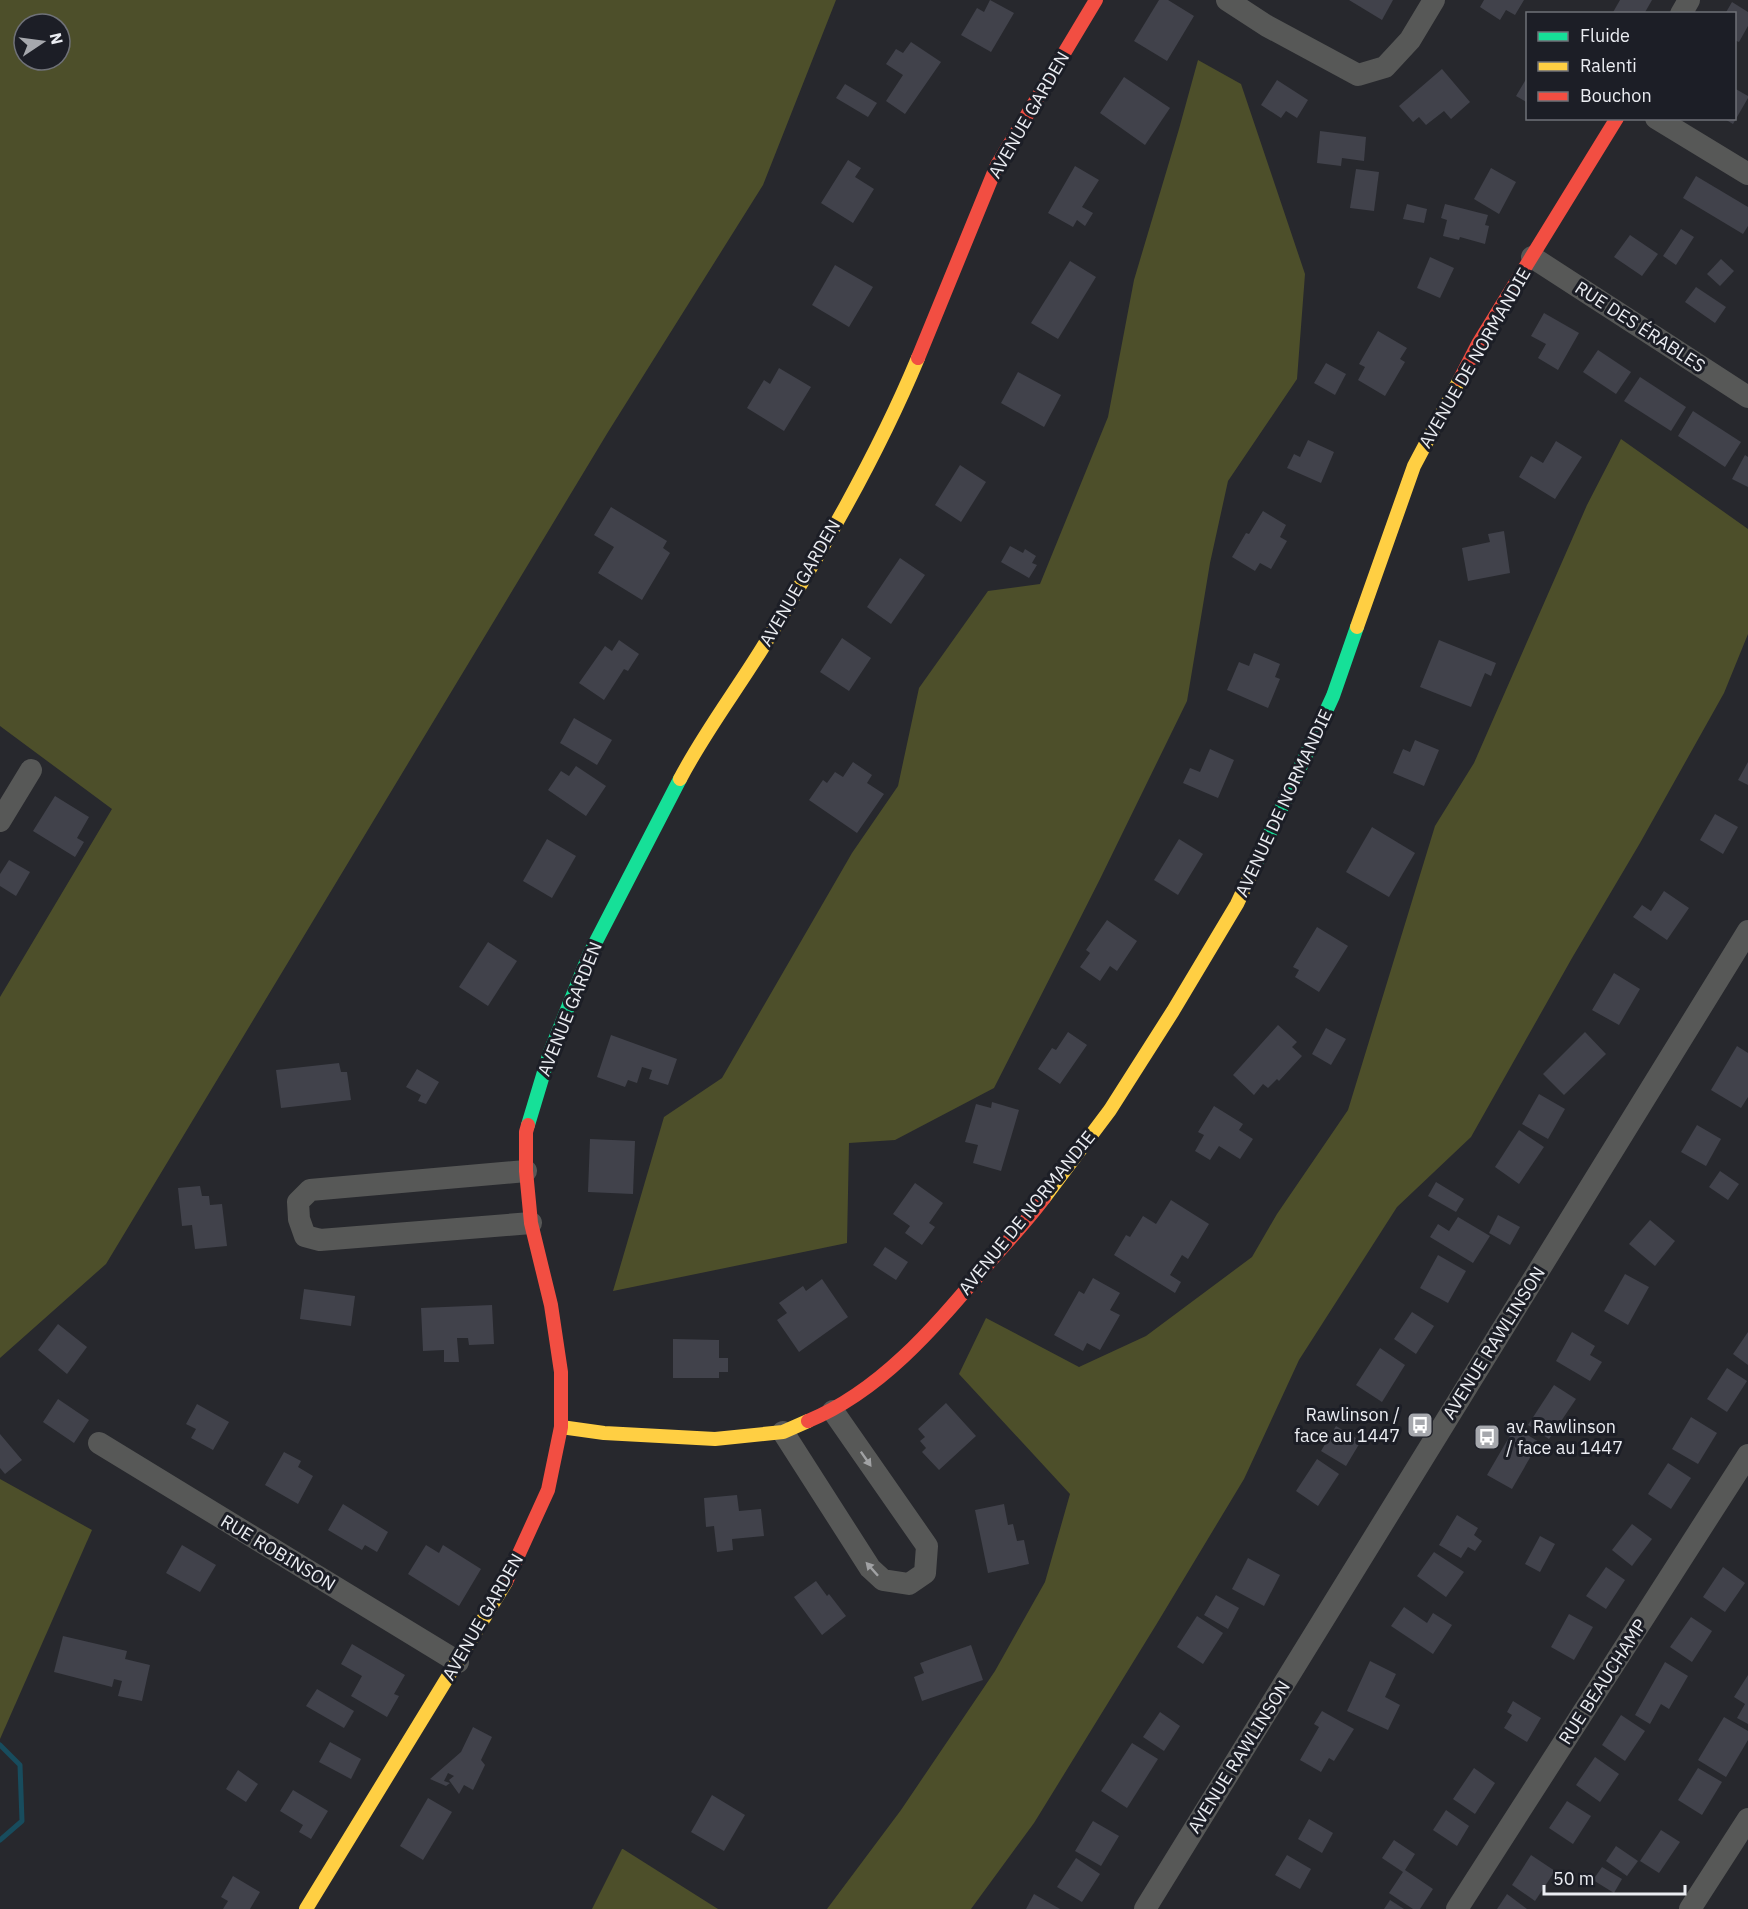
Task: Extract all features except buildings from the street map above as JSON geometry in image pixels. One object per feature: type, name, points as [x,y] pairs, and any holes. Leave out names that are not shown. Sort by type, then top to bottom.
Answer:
[{"type":"street","name":"AVENUE GARDEN","points":[[306,1909],[512,1575],[548,1490],[561,1427],[561,1372],[551,1305],[531,1223],[526,1171],[526,1132],[550,1052],[589,955],[687,766],[763,648],[835,525],[895,413],[997,165],[1096,0]]},
{"type":"street","points":[[1227,0],[1267,26],[1358,75],[1384,67],[1410,40],[1434,0]]},
{"type":"street","name":"AVENUE DE NORMANDIE","points":[[561,1427],[604,1433],[715,1439],[783,1432],[833,1411],[896,1365],[1041,1202],[1110,1110],[1238,904],[1333,696],[1414,465],[1478,344],[1616,120]]},
{"type":"street","points":[[1659,120],[1748,174]]},
{"type":"street","name":"RUE DES ÉRABLES","points":[[1532,257],[1748,397]]},
{"type":"street","points":[[0,821],[31,770]]},
{"type":"street","name":"AVENUE RAWLINSON","points":[[1145,1909],[1748,931]]},
{"type":"street","points":[[526,1171],[310,1190],[298,1202],[298,1212],[305,1236],[320,1240],[531,1223]]},
{"type":"street","points":[[783,1432],[870,1568],[883,1580],[909,1584],[925,1573],[927,1546],[833,1411]]},
{"type":"street","name":"RUE ROBINSON","points":[[99,1443],[458,1662]]},
{"type":"street","name":"RUE BEAUCHAMP","points":[[1457,1909],[1748,1455]]},
{"type":"street","points":[[1690,1909],[1748,1819]]},
{"type":"green space","points":[[0,0],[836,0],[763,185],[608,432],[106,1264],[0,1358],[0,997],[112,809],[0,726]]},
{"type":"green space","points":[[1198,60],[1241,84],[1305,274],[1297,379],[1228,481],[1210,563],[1187,701],[994,1088],[895,1140],[849,1143],[847,1243],[613,1291],[664,1117],[722,1078],[852,853],[898,786],[919,688],[988,591],[1040,584],[1108,417],[1134,280]]},
{"type":"green space","points":[[1621,439],[1748,529],[1748,634],[1724,693],[1471,1137],[1397,1207],[1299,1360],[1244,1479],[1156,1625],[1034,1823],[971,1909],[827,1909],[901,1810],[995,1671],[1045,1582],[1070,1494],[959,1374],[986,1318],[1079,1367],[1146,1336],[1252,1257],[1277,1214],[1348,1110],[1435,826],[1474,763],[1587,505]]},
{"type":"green space","points":[[0,1479],[92,1530],[0,1739]]},
{"type":"green space","points":[[623,1849],[718,1909],[592,1909]]},
{"type":"waterway","points":[[0,1745],[20,1765],[22,1821],[0,1840]]},
{"type":"traffic: fast","points":[[1251,874],[1333,696],[1357,627]]},
{"type":"traffic: fast","points":[[528,1125],[550,1052],[589,955],[680,779]]},
{"type":"traffic: slow","points":[[680,779],[826,541],[866,469],[918,358]]},
{"type":"traffic: slow","points":[[1357,627],[1414,466],[1460,379]]},
{"type":"traffic: slow","points":[[1044,1198],[1110,1110],[1237,904],[1251,874]]},
{"type":"traffic: slow","points":[[561,1427],[604,1433],[715,1439],[783,1432],[808,1421]]},
{"type":"traffic: slow","points":[[306,1909],[506,1582]]},
{"type":"traffic: jam","points":[[918,358],[997,165],[1096,0]]},
{"type":"traffic: jam","points":[[1460,379],[1478,344],[1616,120]]},
{"type":"traffic: jam","points":[[506,1582],[548,1490],[561,1427],[561,1372],[551,1305],[531,1223],[526,1171],[528,1125]]},
{"type":"traffic: jam","points":[[808,1421],[861,1392],[907,1353],[949,1309],[1044,1198]]},
{"type":"place","name":"Rawlinson / face au 1447","points":[[1420,1425]]},
{"type":"place","name":"av. Rawlinson / face au 1447","points":[[1487,1437]]}]
